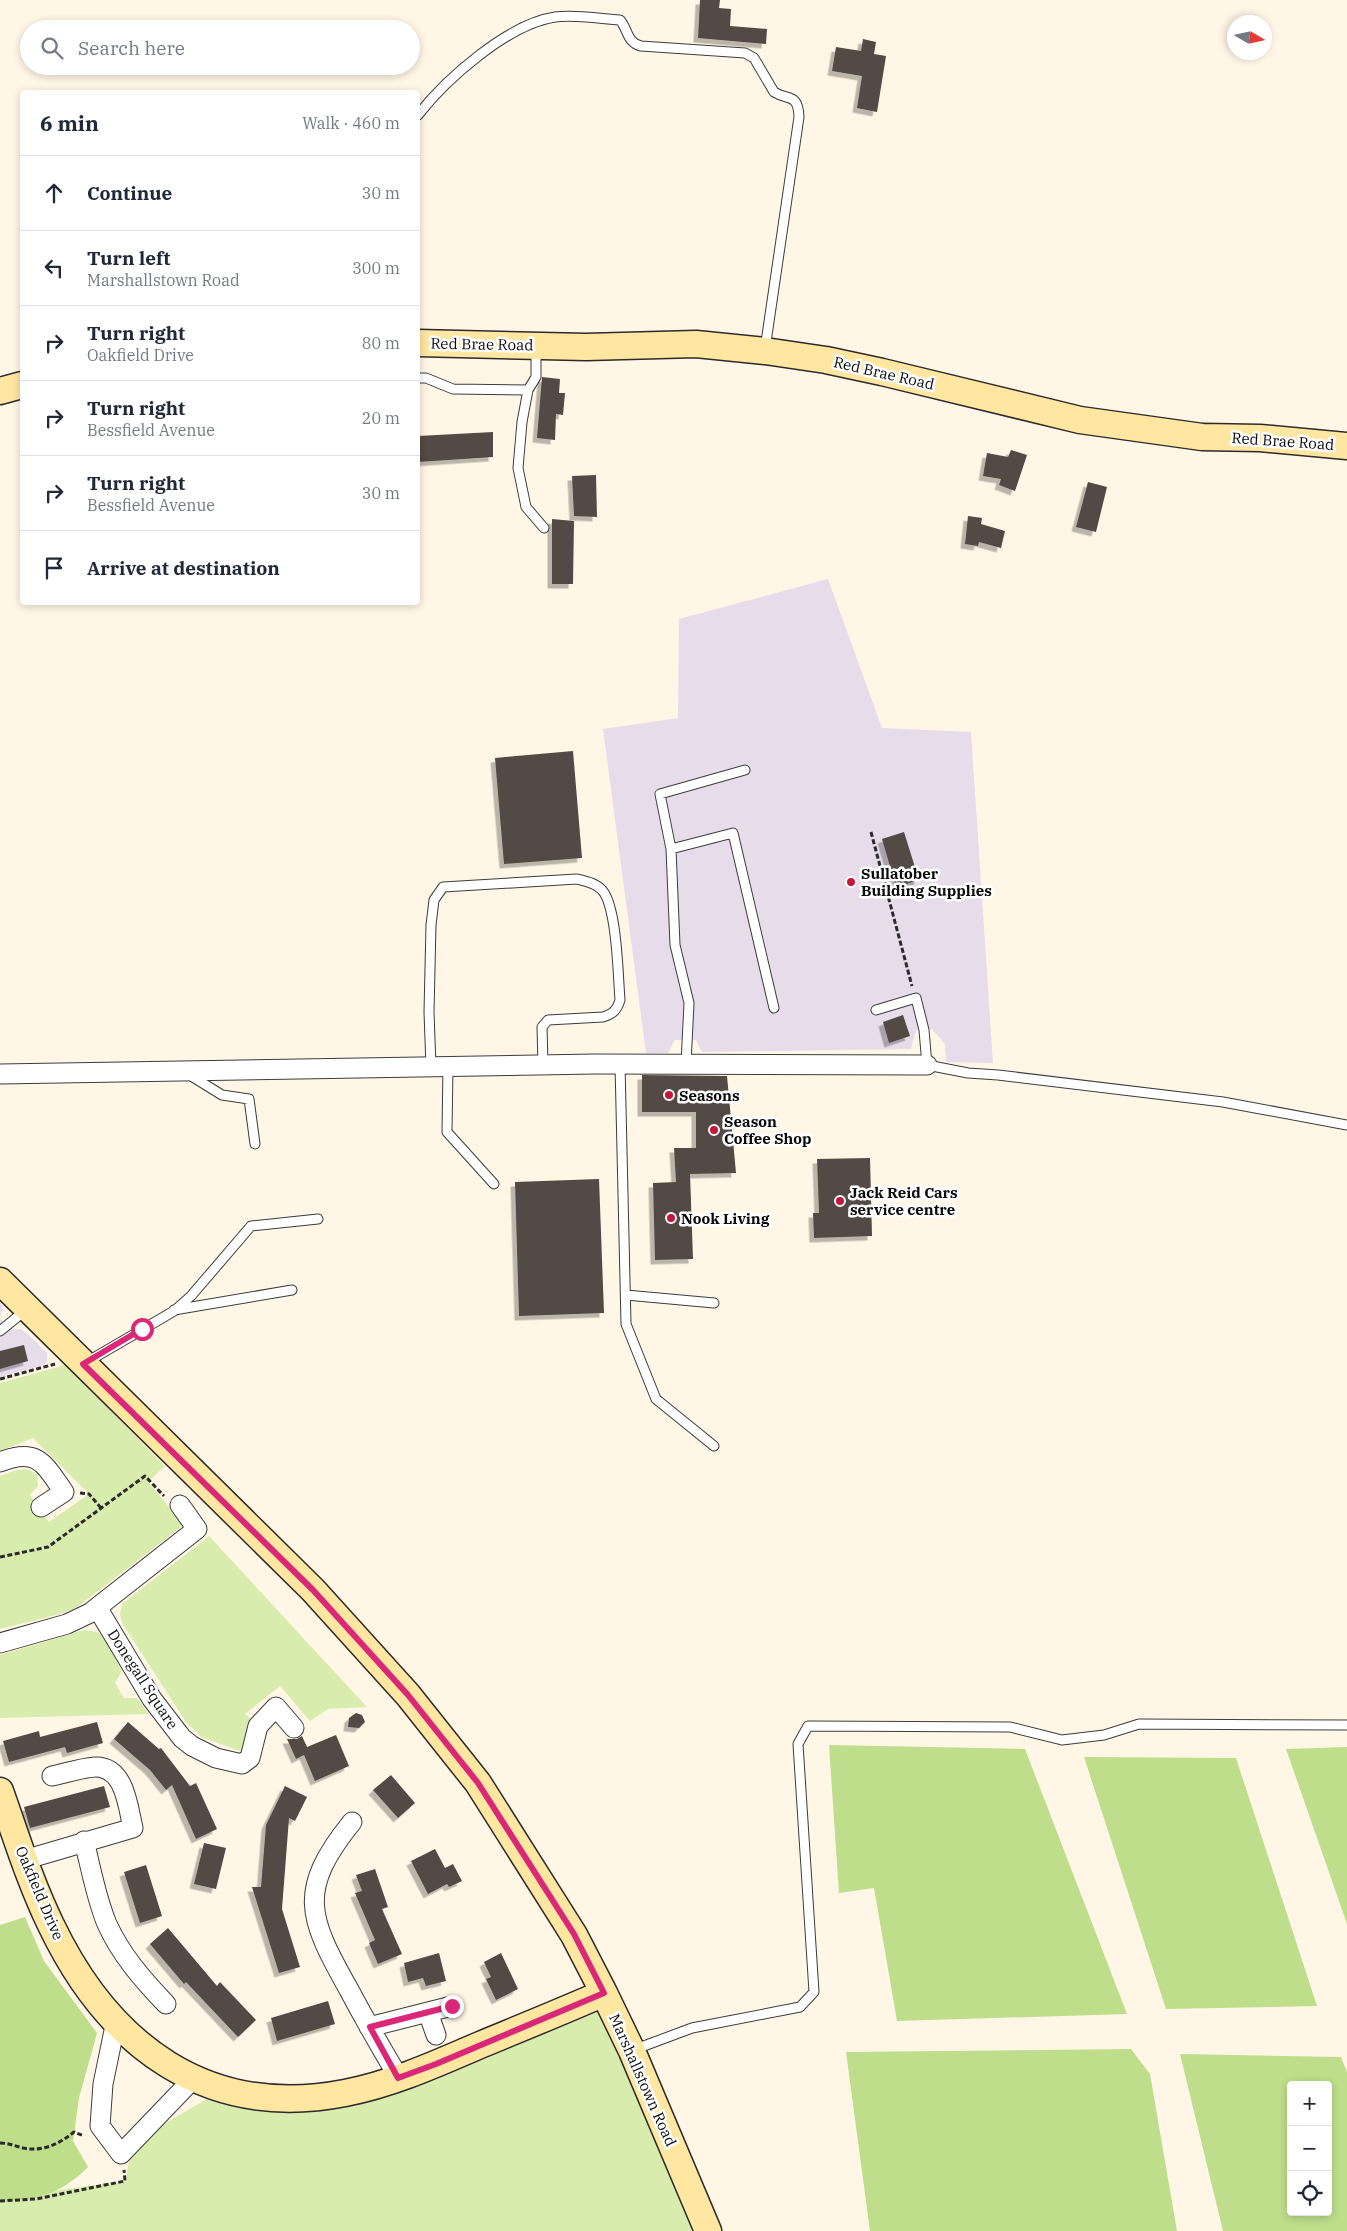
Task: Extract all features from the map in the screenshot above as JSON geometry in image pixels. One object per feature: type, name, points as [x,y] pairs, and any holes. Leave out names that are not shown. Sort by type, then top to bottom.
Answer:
[{"type":"street","name":"Red Brae Road","points":[[420,342],[586,346],[696,344],[765,351],[826,360],[1097,423],[1202,437],[1260,438],[1347,446]]},
{"type":"street","points":[[0,391],[20,386]]},
{"type":"street","points":[[0,1074],[543,1064],[927,1065]]},
{"type":"street","name":"Marshallstown Road","points":[[0,1281],[313,1590],[408,1695],[478,1783],[574,1934],[632,2051],[708,2231]]},
{"type":"street","points":[[0,1462],[21,1456],[35,1457],[44,1463],[64,1492],[41,1507]]},
{"type":"street","points":[[0,1643],[67,1624],[98,1609],[197,1529],[180,1505]]},
{"type":"street","name":"Donegall Square","points":[[98,1609],[162,1714],[182,1738],[192,1746],[216,1758],[242,1764],[250,1758],[258,1726],[276,1707],[294,1728]]},
{"type":"street","points":[[24,1860],[134,1828],[119,1781],[113,1772],[105,1768],[91,1768],[52,1776]]},
{"type":"street","name":"Oakfield Drive","points":[[0,1791],[24,1860],[50,1924],[72,1963],[103,2006],[134,2040],[162,2062],[194,2078],[259,2097],[308,2099],[347,2092],[398,2078],[436,2064],[604,1993]]},
{"type":"street","points":[[352,1822],[323,1862],[316,1889],[314,1911],[323,1942],[398,2078]]},
{"type":"street","points":[[84,1841],[106,1922],[118,1945],[140,1976],[166,2004]]},
{"type":"street","points":[[370,2027],[452,2006]]},
{"type":"street","points":[[428,2012],[436,2035]]},
{"type":"street","points":[[116,2020],[103,2084],[100,2126],[122,2154],[194,2078]]},
{"type":"lane","points":[[420,113],[443,84],[500,42],[526,27],[554,17],[578,16],[620,20],[630,40],[641,46],[745,53],[754,58],[774,92],[796,101],[799,117],[765,351]]},
{"type":"lane","points":[[536,344],[536,377],[528,390],[522,422],[518,468],[526,507],[544,528]]},
{"type":"lane","points":[[420,378],[426,378],[453,389],[528,390]]},
{"type":"lane","points":[[686,1064],[689,1003],[675,945],[671,849],[660,794],[745,770]]},
{"type":"lane","points":[[671,849],[733,833],[774,1008]]},
{"type":"lane","points":[[494,1184],[447,1132],[439,1066],[429,1012],[431,925],[434,900],[443,887],[577,879],[601,889],[610,904],[620,1000],[618,1008],[612,1014],[603,1017],[548,1020],[544,1022],[542,1027],[543,1064]]},
{"type":"lane","points":[[876,1010],[916,998],[924,1030],[927,1065],[968,1073],[1223,1102],[1347,1124]]},
{"type":"lane","points":[[620,1064],[626,1324],[656,1399],[714,1446]]},
{"type":"lane","points":[[184,1071],[222,1095],[249,1099],[255,1144]]},
{"type":"lane","points":[[80,1361],[174,1310],[191,1296],[251,1226],[318,1219]]},
{"type":"lane","points":[[174,1310],[292,1290]]},
{"type":"lane","points":[[626,1295],[714,1303]]},
{"type":"lane","points":[[0,1331],[27,1309]]},
{"type":"lane","points":[[632,2051],[692,2028],[800,2007],[814,1992],[798,1744],[808,1726],[1010,1727],[1062,1740],[1104,1735],[1139,1724],[1347,1726]]},
{"type":"path","points":[[871,832],[916,998]]},
{"type":"path","points":[[0,1379],[80,1361]]},
{"type":"path","points":[[0,1557],[48,1547],[145,1476],[174,1507],[180,1505]]},
{"type":"path","points":[[64,1492],[89,1494],[100,1508]]},
{"type":"path","points":[[0,2143],[42,2149],[60,2143],[74,2132],[92,2139],[109,2138]]},
{"type":"path","points":[[0,2201],[36,2199],[125,2181],[122,2154]]},
{"type":"shaded area","points":[[828,579],[882,728],[971,732],[993,1063],[946,1062],[945,1044],[932,1029],[916,1031],[911,1049],[702,1052],[696,1040],[675,1040],[668,1053],[646,1053],[603,729],[678,718],[679,619]]},
{"type":"shaded area","points":[[0,1303],[3,1306],[0,1319]]},
{"type":"shaded area","points":[[0,1319],[11,1330],[21,1329],[29,1335],[47,1353],[47,1362],[43,1365],[0,1377]]},
{"type":"green space","points":[[65,1365],[165,1466],[148,1482],[182,1522],[181,1527],[76,1608],[64,1613],[0,1629],[0,1476],[24,1469],[37,1475],[38,1486],[30,1495],[49,1522],[89,1494],[33,1438],[0,1451],[0,1383]]},
{"type":"green space","points":[[209,1536],[367,1707],[328,1709],[310,1721],[280,1686],[245,1714],[250,1718],[245,1748],[240,1751],[201,1737],[186,1722],[122,1623],[120,1614],[122,1604]]},
{"type":"green space","points":[[84,1630],[97,1632],[104,1637],[122,1671],[115,1683],[124,1698],[137,1698],[149,1714],[0,1718],[0,1655]]},
{"type":"green space","points":[[829,1745],[1025,1749],[1127,2014],[897,2021],[874,1888],[839,1893]]},
{"type":"green space","points":[[1347,1747],[1347,1924],[1286,1749]]},
{"type":"green space","points":[[1084,1757],[1236,1758],[1317,2006],[1166,2009]]},
{"type":"green space","points":[[25,1917],[44,1961],[97,2033],[79,2098],[73,2141],[88,2167],[68,2184],[48,2194],[0,2202],[0,1925]]},
{"type":"green space","points":[[604,1993],[707,2231],[0,2231],[0,2198],[125,2181],[133,2142],[224,2089],[308,2099]]},
{"type":"green space","points":[[1131,2049],[1150,2074],[1177,2231],[870,2231],[846,2052]]},
{"type":"green space","points":[[1180,2054],[1341,2057],[1347,2072],[1347,2231],[1223,2231]]},
{"type":"building","points":[[700,0],[720,0],[719,8],[731,9],[730,26],[767,29],[766,44],[698,38]]},
{"type":"building","points":[[863,39],[876,42],[874,54],[886,56],[877,112],[857,108],[862,76],[832,71],[836,47],[861,51]]},
{"type":"building","points":[[542,377],[560,379],[559,393],[565,393],[563,415],[556,414],[555,440],[537,438]]},
{"type":"building","points":[[493,432],[493,457],[420,462],[420,436]]},
{"type":"building","points":[[1011,450],[1027,455],[1015,491],[999,485],[1001,479],[983,476],[987,453],[1008,457]]},
{"type":"building","points":[[596,475],[597,517],[574,516],[572,476]]},
{"type":"building","points":[[1088,482],[1107,487],[1096,532],[1076,527]]},
{"type":"building","points":[[968,516],[982,518],[981,524],[1005,531],[1001,548],[979,542],[978,546],[965,544]]},
{"type":"building","points":[[552,519],[574,521],[573,584],[552,584]]},
{"type":"building","points":[[573,751],[582,858],[504,864],[495,758]]},
{"type":"building","points":[[904,832],[919,880],[896,887],[882,839]]},
{"type":"building","points":[[903,1015],[910,1036],[889,1043],[883,1022]]},
{"type":"building","name":"Season Coffee Shop","points":[[642,1075],[727,1076],[736,1173],[690,1174],[693,1259],[655,1260],[653,1183],[676,1182],[674,1148],[696,1148],[696,1112],[642,1112]]},
{"type":"building","name":"Jack Reid Cars service centre","points":[[870,1158],[872,1236],[814,1238],[813,1213],[819,1213],[817,1159]]},
{"type":"building","points":[[599,1179],[604,1313],[519,1316],[515,1182]]},
{"type":"building","points":[[24,1345],[28,1361],[0,1369],[0,1351]]},
{"type":"building","points":[[356,1713],[362,1715],[365,1722],[359,1728],[348,1727],[349,1718]]},
{"type":"building","points":[[97,1722],[103,1743],[67,1753],[65,1747],[9,1762],[3,1741],[39,1731],[40,1737]]},
{"type":"building","points":[[128,1722],[159,1749],[161,1748],[190,1786],[196,1783],[217,1829],[196,1839],[172,1785],[166,1790],[150,1770],[114,1739]]},
{"type":"building","points":[[336,1735],[349,1766],[315,1781],[304,1755],[296,1759],[287,1739],[297,1739],[302,1736],[307,1747]]},
{"type":"building","points":[[391,1775],[415,1803],[398,1818],[373,1790]]},
{"type":"building","points":[[104,1786],[110,1807],[30,1828],[24,1807]]},
{"type":"building","points":[[285,1786],[307,1797],[295,1821],[289,1818],[282,1909],[300,1967],[279,1973],[252,1887],[261,1887],[266,1825]]},
{"type":"building","points":[[204,1843],[226,1848],[216,1889],[194,1884]]},
{"type":"building","points":[[435,1849],[445,1868],[453,1864],[462,1881],[449,1887],[447,1884],[428,1894],[411,1861]]},
{"type":"building","points":[[146,1865],[162,1916],[140,1923],[124,1872]]},
{"type":"building","points":[[375,1869],[388,1907],[382,1909],[402,1954],[378,1964],[369,1943],[375,1940],[355,1893],[362,1891],[356,1875]]},
{"type":"building","points":[[168,1928],[217,1986],[220,1982],[256,2020],[238,2037],[186,1982],[184,1984],[150,1944]]},
{"type":"building","points":[[439,1953],[446,1981],[426,1986],[423,1978],[408,1982],[404,1963]]},
{"type":"building","points":[[501,1953],[518,1989],[496,2000],[486,1979],[491,1977],[484,1962]]},
{"type":"building","points":[[328,2001],[335,2024],[277,2041],[271,2018]]},
{"type":"place","name":"Sullatober Building Supplies","points":[[851,882]]},
{"type":"place","name":"Seasons","points":[[669,1095]]},
{"type":"place","name":"Season Coffee Shop","points":[[714,1130]]},
{"type":"place","name":"Jack Reid Cars service centre","points":[[840,1201]]},
{"type":"place","name":"Nook Living","points":[[671,1218]]},
{"type":"route","points":[[142,1329],[83,1364],[265,1545],[313,1590],[408,1695],[478,1783],[574,1934],[604,1993],[436,2064],[398,2078],[370,2027],[452,2006]]}]
